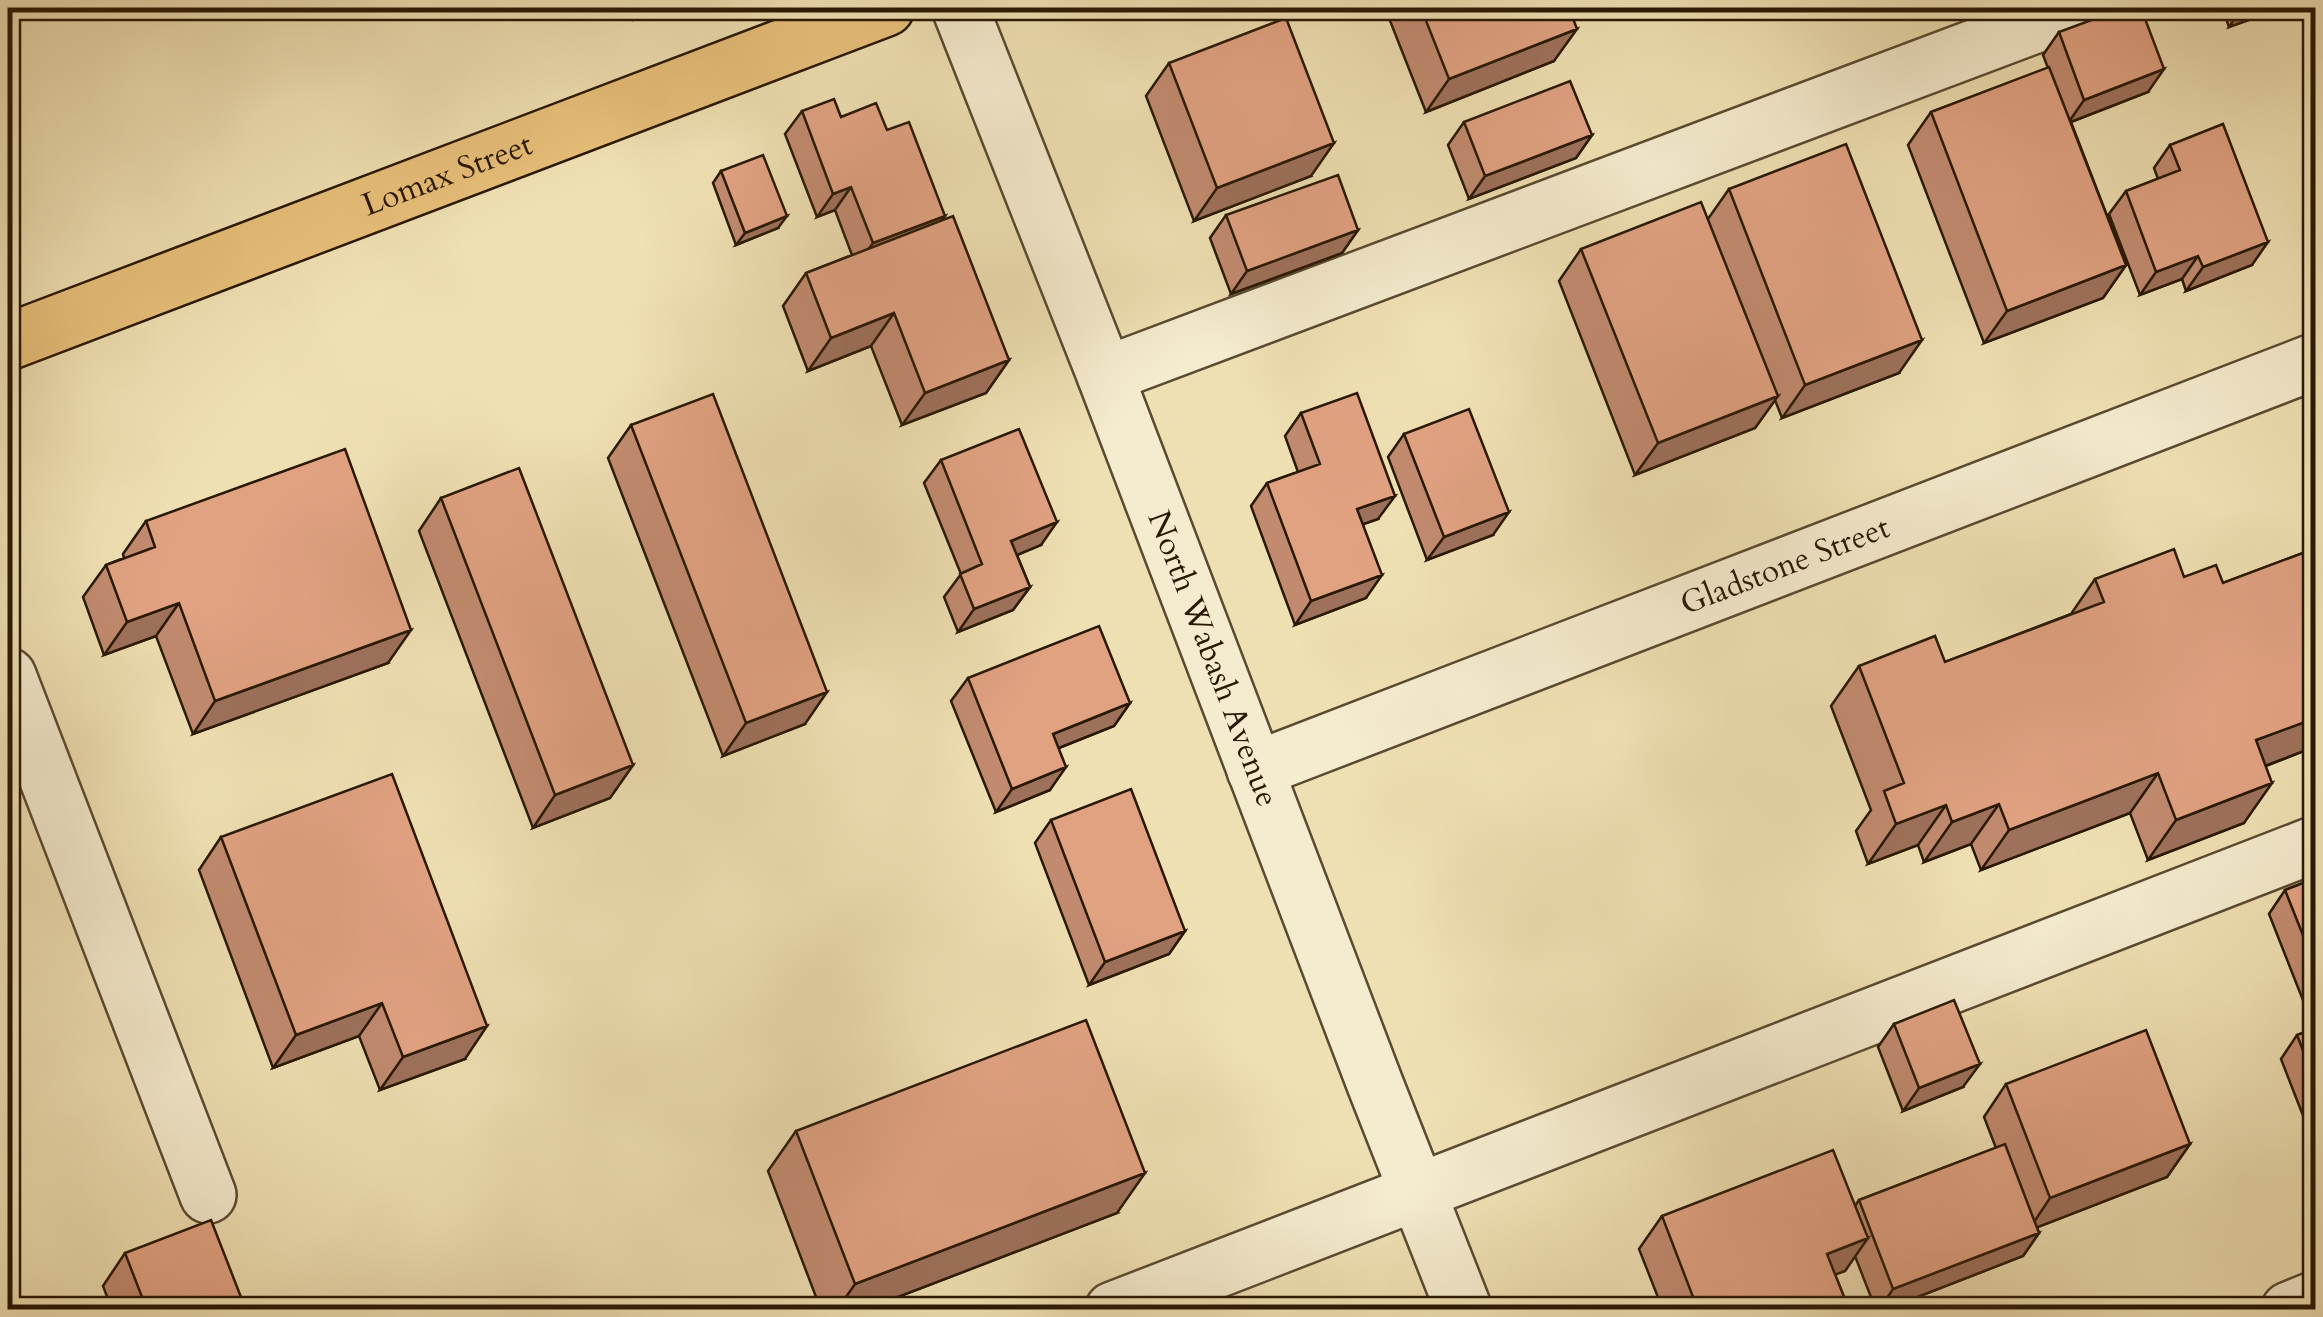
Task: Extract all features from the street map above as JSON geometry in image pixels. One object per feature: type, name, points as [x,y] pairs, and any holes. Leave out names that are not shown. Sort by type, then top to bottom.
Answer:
[{"type":"main road","name":"Lomax Street","points":[[8,342],[886,8]]},
{"type":"street","name":"North Wabash Avenue","points":[[960,8],[1106,375],[1254,770],[1464,1310]]},
{"type":"street","points":[[1106,375],[2080,8]]},
{"type":"street","name":"Gladstone Street","points":[[1254,770],[2316,361]]},
{"type":"street","points":[[8,676],[208,1195]]},
{"type":"street","points":[[1113,1310],[2316,844]]},
{"type":"street","points":[[2288,1310],[2316,1299]]},
{"type":"building","points":[[1421,8],[1569,8],[1577,29],[1449,79]]},
{"type":"building","points":[[2124,8],[2141,8],[2164,69],[2084,100],[2059,32]]},
{"type":"building","points":[[2235,8],[2258,8],[2237,15]]},
{"type":"building","points":[[1286,18],[1334,143],[1217,188],[1169,63]]},
{"type":"building","points":[[2049,67],[2126,265],[2007,311],[1931,112]]},
{"type":"building","points":[[1570,81],[1592,135],[1485,176],[1464,122]]},
{"type":"building","points":[[834,99],[841,117],[876,103],[887,130],[909,122],[945,216],[873,243],[851,187],[833,194],[802,111]]},
{"type":"building","points":[[2223,124],[2268,242],[2203,267],[2198,256],[2156,272],[2126,191],[2180,170],[2170,145]]},
{"type":"building","points":[[1846,144],[1922,340],[1805,385],[1729,189]]},
{"type":"building","points":[[763,155],[787,216],[745,233],[721,171]]},
{"type":"building","points":[[1338,175],[1358,230],[1247,271],[1226,215]]},
{"type":"building","points":[[1701,202],[1778,396],[1658,443],[1581,249]]},
{"type":"building","points":[[953,216],[1009,360],[925,393],[894,313],[831,338],[806,273]]},
{"type":"building","points":[[1357,393],[1395,496],[1357,509],[1382,575],[1311,601],[1267,483],[1320,464],[1301,413]]},
{"type":"building","points":[[713,394],[827,692],[746,723],[631,425]]},
{"type":"building","points":[[1469,409],[1509,512],[1444,537],[1404,434]]},
{"type":"building","points":[[1019,429],[1057,522],[1011,541],[1030,587],[974,609],[960,574],[982,564],[941,460]]},
{"type":"building","points":[[345,449],[411,630],[215,701],[179,603],[127,622],[106,565],[155,547],[146,521]]},
{"type":"building","points":[[519,468],[633,765],[555,795],[441,498]]},
{"type":"building","points":[[2316,548],[2316,718],[2256,740],[2272,783],[2176,820],[2158,773],[2009,830],[1999,804],[1952,822],[1946,805],[1896,824],[1884,791],[1904,783],[1859,666],[1935,636],[1945,662],[2104,602],[2095,579],[2174,549],[2184,577],[2216,565],[2223,583]]},
{"type":"building","points":[[1099,626],[1130,703],[1053,734],[1066,767],[1012,789],[968,678]]},
{"type":"building","points":[[392,774],[487,1026],[403,1057],[382,1003],[296,1035],[221,837]]},
{"type":"building","points":[[1131,789],[1185,931],[1105,962],[1051,820]]},
{"type":"building","points":[[2316,878],[2316,968],[2285,890]]},
{"type":"building","points":[[1954,1000],[1980,1064],[1919,1088],[1894,1024]]},
{"type":"building","points":[[1086,1020],[1145,1173],[855,1284],[796,1131]]},
{"type":"building","points":[[2316,1028],[2316,1084],[2297,1035]]},
{"type":"building","points":[[2146,1030],[2190,1144],[2050,1198],[2006,1084]]},
{"type":"building","points":[[2005,1144],[2039,1233],[1893,1289],[1859,1200]]},
{"type":"building","points":[[1833,1150],[1868,1238],[1827,1254],[1846,1302],[1828,1310],[1698,1310],[1662,1216]]},
{"type":"building","points":[[211,1220],[246,1310],[147,1310],[125,1253]]}]
